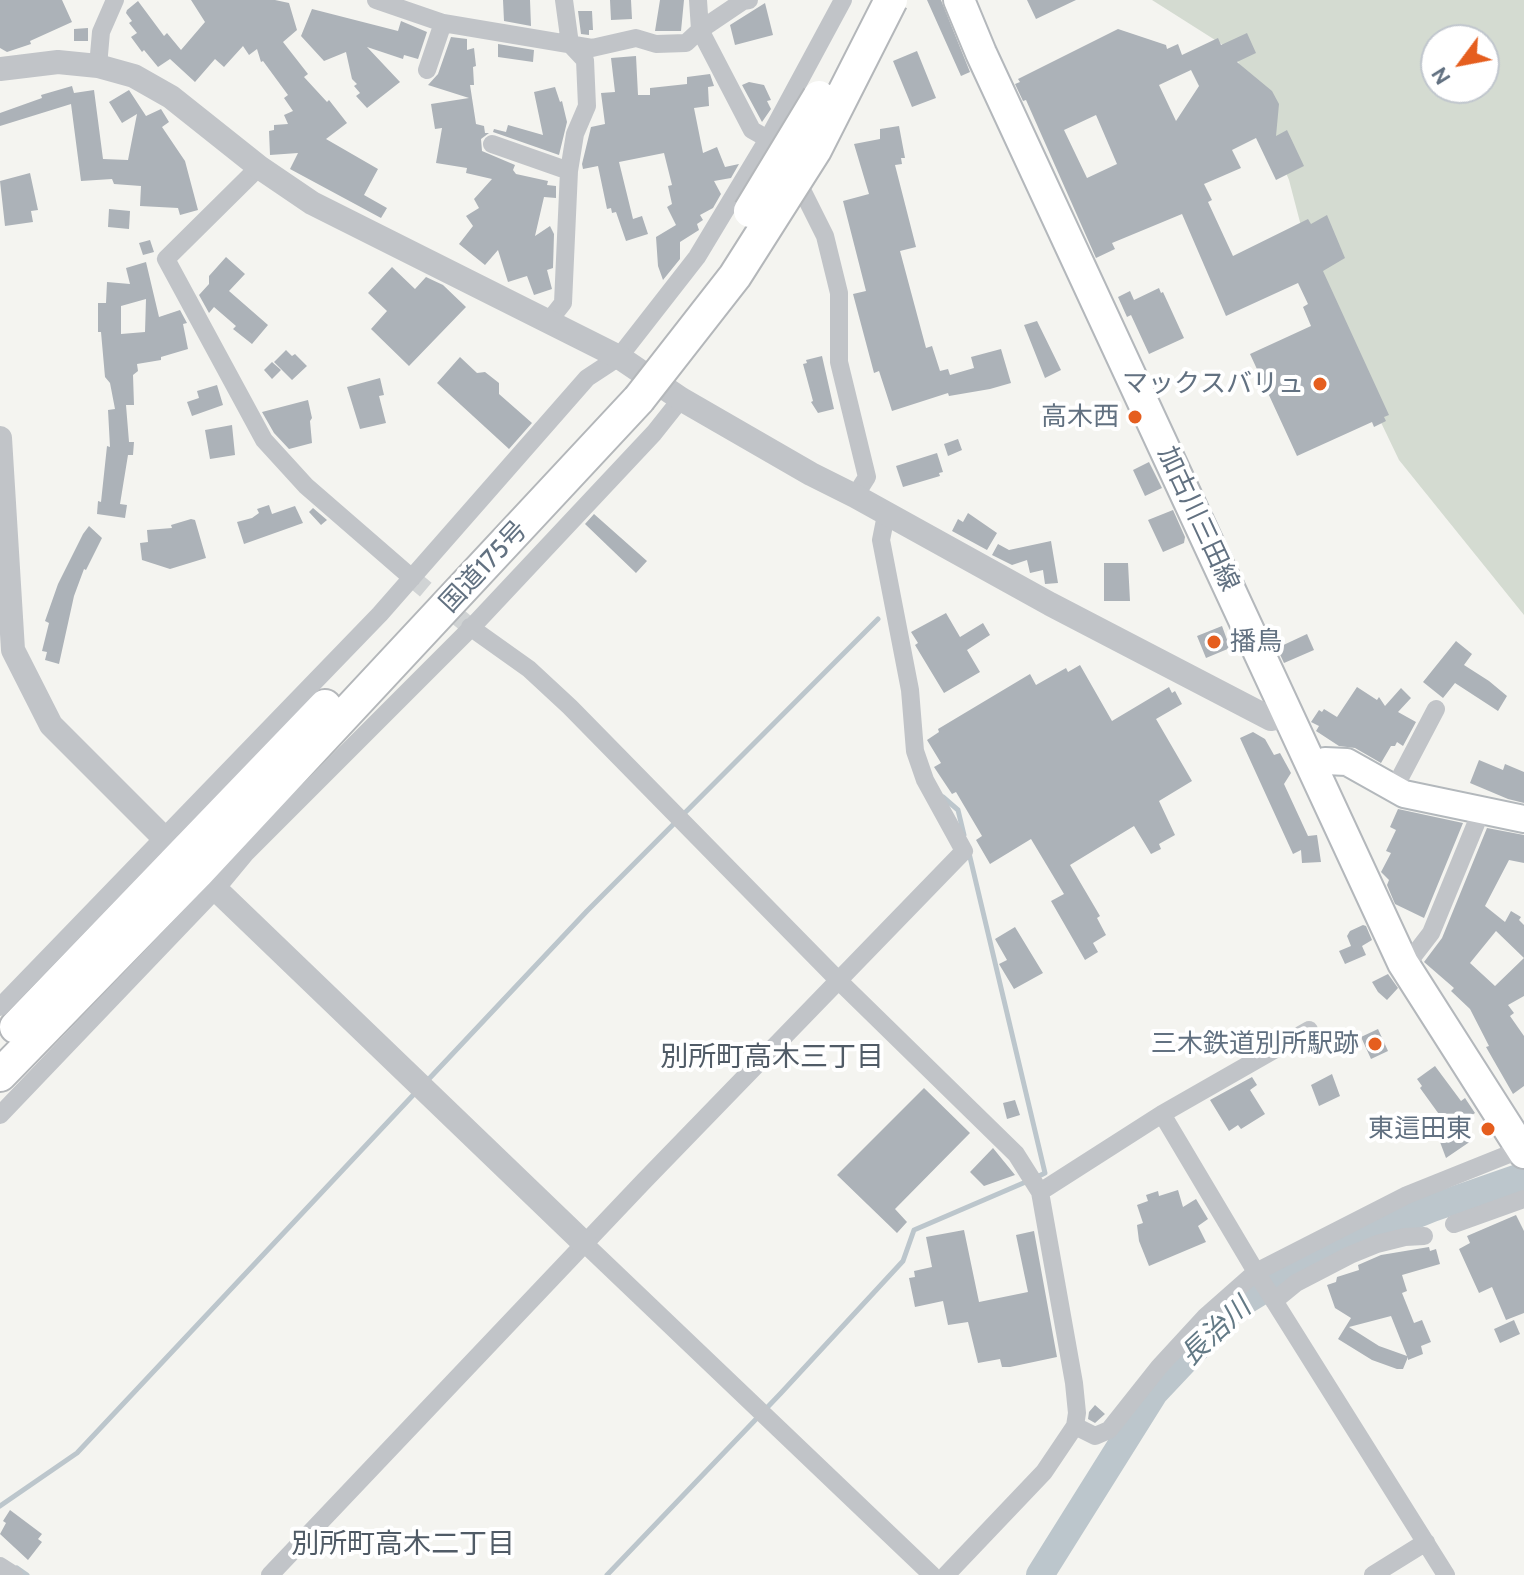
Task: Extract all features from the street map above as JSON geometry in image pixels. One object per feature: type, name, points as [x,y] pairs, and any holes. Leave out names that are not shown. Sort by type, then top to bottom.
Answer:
[{"type":"highway","name":"国道175号","points":[[626,382],[720,260],[797,136],[871,0]]},
{"type":"highway","name":"国道175号","points":[[0,1075],[626,382],[735,276],[815,150],[891,0]]},
{"type":"highway","name":"国道175号","points":[[0,1044],[189,863]]},
{"type":"main road","name":"加古川三田線","points":[[959,0],[1403,963],[1523,1150]]},
{"type":"main road","points":[[1313,767],[1325,761],[1347,762],[1404,794],[1524,819]]},
{"type":"street","points":[[98,66],[101,32],[115,0]]},
{"type":"street","points":[[376,0],[443,23],[592,48],[636,38],[656,44],[686,43],[700,30],[749,0]]},
{"type":"street","points":[[548,322],[563,303],[569,171],[575,134],[587,106],[585,60],[570,44],[564,0]]},
{"type":"street","points":[[698,0],[700,30],[752,130],[768,139],[774,154],[804,194],[825,236],[839,293],[839,362],[867,477],[855,496]]},
{"type":"street","points":[[626,382],[768,139],[843,0]]},
{"type":"street","points":[[427,70],[443,23]]},
{"type":"street","points":[[0,69],[58,62],[98,66],[134,76],[171,97],[259,167],[312,203],[548,322],[626,382]]},
{"type":"street","points":[[492,144],[569,171]]},
{"type":"street","points":[[259,167],[166,259],[264,440],[306,486],[412,578]]},
{"type":"street","points":[[2,1108],[412,578],[587,378],[626,382],[681,399],[811,474],[1050,604],[1271,719],[1289,715]]},
{"type":"street","points":[[0,1007],[189,863],[245,854],[471,627],[654,433],[681,399]]},
{"type":"street","points":[[0,438],[7,652],[51,725],[189,863],[932,1575]]},
{"type":"street","points":[[270,1575],[964,851],[925,780],[915,751],[910,690],[881,540],[886,515]]},
{"type":"street","points":[[471,627],[529,669],[570,707],[840,982],[1016,1154],[1040,1192],[1074,1383],[1075,1426],[1044,1472],[946,1575]]},
{"type":"street","points":[[1394,789],[1436,709]]},
{"type":"street","points":[[1403,963],[1414,955],[1431,933],[1482,809]]},
{"type":"street","points":[[1040,1192],[1162,1114],[1309,1030]]},
{"type":"street","points":[[1162,1114],[1256,1272],[1446,1575]]},
{"type":"street","points":[[1075,1426],[1095,1436],[1109,1430],[1159,1367],[1205,1317],[1256,1272],[1407,1195],[1523,1150]]},
{"type":"street","points":[[1454,1224],[1524,1199]]},
{"type":"street","points":[[1274,1301],[1296,1283],[1350,1255],[1377,1244],[1424,1236]]},
{"type":"street","points":[[1373,1575],[1426,1542]]},
{"type":"street","points":[[0,1566],[14,1575]]},
{"type":"shaded area","points":[[1152,0],[1524,0],[1524,615],[1399,460],[1318,291],[1289,180],[1234,52]]},
{"type":"building","points":[[0,0],[62,0],[72,22],[30,41],[31,44],[7,52],[0,48]]},
{"type":"building","points":[[191,0],[275,0],[289,3],[297,30],[283,42],[308,74],[304,77],[327,102],[329,100],[347,123],[326,139],[378,169],[364,195],[387,208],[381,218],[290,169],[298,153],[270,155],[269,131],[274,130],[274,125],[288,124],[284,115],[293,111],[284,98],[288,95],[261,62],[257,49],[249,55],[243,46],[224,67],[215,59],[195,82],[170,59],[158,67],[144,50],[142,52],[131,37],[137,33],[129,23],[132,21],[127,10],[138,1],[164,36],[167,33],[181,50],[205,22]]},
{"type":"building","points":[[503,0],[530,0],[531,26],[504,21]]},
{"type":"building","points":[[610,0],[631,0],[632,19],[611,20]]},
{"type":"building","points":[[660,0],[684,0],[681,31],[655,31]]},
{"type":"building","points":[[927,0],[941,0],[970,72],[961,76]]},
{"type":"building","points":[[1027,0],[1076,0],[1036,19]]},
{"type":"building","points":[[765,3],[773,35],[735,45],[730,25]]},
{"type":"building","points":[[312,9],[398,31],[401,21],[427,32],[418,59],[404,55],[403,59],[367,47],[400,82],[367,108],[356,96],[360,93],[354,86],[357,84],[352,79],[346,52],[324,61],[301,36]]},
{"type":"building","points":[[578,11],[592,11],[593,30],[589,30],[589,35],[581,34]]},
{"type":"building","points":[[88,28],[88,41],[74,41],[74,29]]},
{"type":"building","points":[[1118,29],[1166,45],[1167,49],[1178,44],[1182,55],[1218,38],[1221,45],[1247,33],[1256,53],[1237,62],[1272,91],[1279,104],[1276,136],[1287,130],[1304,166],[1276,180],[1256,138],[1232,150],[1241,168],[1204,184],[1212,200],[1208,202],[1233,256],[1308,219],[1311,224],[1327,215],[1345,258],[1323,271],[1389,415],[1384,417],[1386,421],[1374,427],[1372,422],[1297,456],[1250,354],[1311,326],[1303,307],[1308,304],[1298,283],[1226,316],[1182,214],[1112,243],[1115,249],[1096,258],[1026,100],[1023,101],[1015,84],[1020,82],[1018,79]],"holes":[[[1191,70],[1199,86],[1176,121],[1159,85]],[[1096,115],[1117,164],[1087,178],[1064,130]]]},
{"type":"building","points":[[451,37],[467,39],[467,50],[474,48],[474,85],[470,85],[476,124],[484,126],[485,133],[489,133],[481,139],[482,151],[515,165],[513,170],[516,174],[548,181],[547,185],[556,186],[556,198],[544,197],[535,236],[550,226],[554,234],[553,268],[547,270],[552,289],[534,295],[527,276],[508,282],[498,250],[485,265],[459,244],[473,226],[466,216],[479,208],[474,199],[492,179],[466,173],[467,168],[436,163],[442,128],[435,129],[431,104],[469,98],[428,85],[438,74]]},
{"type":"building","points":[[498,44],[534,50],[533,62],[498,57]]},
{"type":"building","points":[[917,51],[936,98],[912,107],[893,61]]},
{"type":"building","points":[[636,56],[638,95],[650,95],[650,88],[687,84],[687,77],[710,74],[714,86],[708,87],[709,106],[694,108],[703,153],[717,147],[725,167],[739,164],[731,178],[714,181],[721,194],[713,208],[700,215],[703,220],[697,224],[699,230],[680,242],[680,259],[663,280],[658,266],[656,237],[676,225],[667,207],[672,204],[668,186],[672,185],[664,153],[619,162],[633,219],[642,216],[648,234],[626,241],[616,212],[607,209],[598,166],[583,169],[582,164],[591,127],[605,124],[601,93],[615,92],[611,58]]},
{"type":"building","points":[[749,82],[764,85],[771,100],[767,101],[771,109],[762,122],[742,85]]},
{"type":"building","points":[[72,86],[74,93],[94,90],[103,159],[128,160],[137,114],[122,123],[109,102],[129,90],[146,116],[161,109],[169,122],[162,127],[185,161],[198,210],[180,215],[178,208],[140,206],[141,186],[114,184],[112,179],[81,181],[71,104],[0,126],[0,113],[42,98],[41,95]]},
{"type":"building","points":[[555,87],[567,122],[559,155],[493,132],[494,129],[506,132],[508,125],[543,135],[534,92]]},
{"type":"building","points":[[899,126],[905,158],[901,158],[902,164],[895,165],[916,247],[900,251],[926,348],[932,346],[940,371],[948,369],[950,375],[974,368],[971,357],[1001,349],[1011,383],[949,396],[948,393],[892,411],[879,371],[874,373],[853,294],[866,291],[843,201],[869,194],[854,144],[880,139],[880,129]]},
{"type":"building","points":[[30,173],[38,210],[31,211],[33,222],[5,226],[0,181]]},
{"type":"building","points":[[109,209],[130,211],[129,229],[108,227]]},
{"type":"building","points":[[150,240],[154,252],[143,255],[139,243]]},
{"type":"building","points":[[226,257],[245,274],[229,291],[268,325],[252,344],[233,329],[236,326],[214,307],[209,313],[199,295],[209,284],[209,276]]},
{"type":"building","points":[[146,262],[159,317],[180,310],[187,323],[183,324],[188,349],[161,357],[161,360],[137,364],[138,371],[133,375],[134,405],[126,405],[129,442],[134,442],[133,455],[128,455],[120,504],[127,505],[125,518],[97,514],[107,446],[110,447],[108,410],[115,409],[110,383],[105,377],[101,332],[98,332],[98,303],[106,303],[107,282],[130,284],[126,268]],"holes":[[[146,299],[145,332],[121,334],[121,306]]]},
{"type":"building","points":[[392,267],[415,289],[426,277],[443,285],[466,307],[409,366],[371,329],[387,311],[368,293]]},
{"type":"building","points":[[1159,288],[1184,338],[1149,354],[1131,315],[1127,317],[1118,297],[1130,291],[1134,300]]},
{"type":"building","points":[[1037,321],[1061,370],[1045,378],[1024,325]]},
{"type":"building","points":[[286,350],[307,366],[292,380],[274,362]]},
{"type":"building","points":[[822,356],[834,409],[818,413],[811,402],[803,364],[807,363],[806,360]]},
{"type":"building","points":[[460,357],[477,373],[485,372],[499,383],[499,394],[532,423],[509,449],[437,383]]},
{"type":"building","points":[[272,362],[281,370],[272,379],[264,370]]},
{"type":"building","points":[[380,378],[384,395],[379,396],[386,423],[360,429],[347,387]]},
{"type":"building","points":[[217,385],[223,405],[192,416],[187,402],[199,398],[197,391]]},
{"type":"building","points":[[308,400],[312,443],[289,449],[274,433],[262,412]]},
{"type":"building","points":[[232,425],[235,455],[210,459],[205,430]]},
{"type":"building","points":[[958,439],[962,450],[948,456],[944,444]]},
{"type":"building","points":[[937,453],[943,472],[939,473],[940,476],[903,487],[896,466]]},
{"type":"building","points":[[1149,462],[1162,488],[1145,496],[1133,470]]},
{"type":"building","points":[[269,505],[272,514],[295,506],[303,523],[244,544],[237,522],[252,518],[259,513],[257,509]]},
{"type":"building","points":[[313,508],[327,520],[321,525],[309,512]]},
{"type":"building","points":[[1173,510],[1185,537],[1184,543],[1163,552],[1148,520]]},
{"type":"building","points":[[968,513],[997,533],[987,550],[952,531],[958,519],[963,522]]},
{"type":"building","points":[[594,514],[647,561],[636,573],[585,524]]},
{"type":"building","points":[[195,520],[206,558],[170,569],[142,560],[140,543],[148,542],[147,530],[172,528],[171,525]]},
{"type":"building","points":[[89,526],[102,538],[84,569],[74,596],[59,664],[45,660],[47,652],[42,651],[49,623],[45,621],[58,584]]},
{"type":"building","points":[[1051,541],[1058,583],[1045,584],[1043,570],[1030,573],[1027,560],[1012,565],[992,555],[998,544],[1009,550]]},
{"type":"building","points":[[1104,563],[1128,563],[1130,601],[1104,601]]},
{"type":"building","points":[[946,613],[960,637],[983,623],[990,635],[967,650],[980,672],[944,693],[915,645],[918,643],[911,632]]},
{"type":"building","name":"播鳥","points":[[1222,626],[1230,648],[1206,658],[1197,636]]},
{"type":"building","points":[[1307,634],[1314,650],[1284,663],[1277,648]]},
{"type":"building","points":[[1456,641],[1472,654],[1464,665],[1507,696],[1498,711],[1455,683],[1443,698],[1423,682]]},
{"type":"building","points":[[1080,665],[1112,721],[1169,687],[1172,693],[1175,691],[1182,704],[1156,719],[1192,781],[1159,801],[1175,835],[1159,844],[1161,849],[1151,854],[1134,826],[1070,865],[1100,916],[1097,918],[1106,935],[1093,943],[1098,952],[1085,960],[1051,901],[1064,894],[1031,839],[990,864],[976,840],[982,836],[956,792],[952,794],[934,767],[941,763],[927,740],[939,732],[938,729],[1030,674],[1036,685],[1066,668],[1068,672]]},
{"type":"building","points":[[1357,687],[1377,700],[1379,697],[1385,706],[1401,688],[1411,698],[1398,712],[1416,722],[1403,746],[1397,742],[1391,746],[1381,763],[1355,748],[1339,746],[1316,731],[1319,726],[1311,722],[1319,710],[1322,712],[1324,709],[1337,717]]},
{"type":"building","points":[[1253,732],[1265,739],[1274,755],[1280,753],[1291,773],[1284,784],[1308,836],[1317,835],[1321,862],[1302,863],[1301,850],[1293,854],[1240,738]]},
{"type":"building","points":[[1479,760],[1503,770],[1505,764],[1524,772],[1524,803],[1470,783]]},
{"type":"building","points":[[1398,809],[1463,823],[1424,918],[1395,904],[1387,885],[1389,880],[1381,872],[1391,853],[1386,851],[1396,830],[1390,827]]},
{"type":"building","points":[[1487,828],[1524,835],[1524,863],[1509,860],[1485,906],[1505,922],[1511,911],[1521,917],[1519,920],[1524,925],[1524,958],[1524,996],[1508,1005],[1514,1013],[1510,1016],[1524,1036],[1524,1086],[1513,1094],[1486,1047],[1489,1046],[1470,1009],[1451,991],[1454,988],[1424,962],[1442,938]],"holes":[[[1496,931],[1524,958],[1495,986],[1470,963]]]},
{"type":"building","points":[[1363,925],[1372,940],[1362,946],[1366,955],[1345,964],[1339,951],[1351,946],[1347,936],[1350,931]]},
{"type":"building","points":[[1015,927],[1043,973],[1014,989],[999,964],[1007,960],[995,939]]},
{"type":"building","points":[[1388,974],[1398,988],[1387,1000],[1372,982]]},
{"type":"building","name":"三木鉄道別所駅跡","points":[[1378,1029],[1388,1051],[1371,1059],[1361,1037]]},
{"type":"building","points":[[1435,1066],[1461,1101],[1465,1098],[1475,1113],[1462,1122],[1471,1141],[1446,1158],[1434,1126],[1442,1121],[1441,1117],[1417,1079]]},
{"type":"building","points":[[1332,1074],[1340,1096],[1319,1106],[1311,1085]]},
{"type":"building","points":[[1252,1077],[1257,1085],[1250,1090],[1265,1114],[1241,1129],[1238,1125],[1229,1131],[1210,1100]]},
{"type":"building","points":[[924,1088],[970,1133],[895,1209],[907,1222],[897,1233],[837,1175]]},
{"type":"building","points":[[1015,1100],[1020,1115],[1007,1119],[1003,1103]]},
{"type":"building","points":[[993,1148],[1015,1175],[984,1186],[970,1172]]},
{"type":"building","points":[[1178,1190],[1183,1207],[1196,1199],[1208,1219],[1198,1226],[1206,1242],[1149,1266],[1139,1241],[1137,1225],[1143,1223],[1137,1205],[1148,1201],[1146,1195],[1158,1191],[1159,1196]]},
{"type":"building","points":[[1516,1215],[1524,1231],[1524,1313],[1506,1320],[1492,1287],[1479,1293],[1459,1249],[1470,1243],[1467,1236]]},
{"type":"building","points":[[964,1230],[979,1302],[1028,1292],[1016,1235],[1034,1231],[1057,1357],[1010,1367],[1002,1367],[1000,1359],[978,1363],[968,1322],[948,1325],[943,1301],[915,1307],[909,1278],[915,1277],[914,1271],[932,1267],[926,1237]]},
{"type":"building","points":[[1429,1247],[1430,1251],[1436,1249],[1440,1264],[1402,1275],[1407,1291],[1402,1293],[1414,1323],[1422,1320],[1431,1342],[1421,1346],[1423,1354],[1408,1360],[1408,1357],[1403,1369],[1372,1360],[1338,1339],[1351,1318],[1335,1308],[1327,1285],[1336,1282],[1337,1277],[1359,1270],[1358,1265],[1381,1255]],"holes":[[[1391,1316],[1407,1356],[1379,1346],[1349,1327]]]},
{"type":"building","points":[[1514,1320],[1520,1334],[1500,1343],[1494,1329]]},
{"type":"building","points":[[1095,1405],[1105,1414],[1095,1423],[1088,1419]]},
{"type":"building","points":[[10,1510],[42,1534],[38,1539],[42,1542],[28,1560],[0,1534]]},
{"type":"waterway","points":[[426,1082],[587,911],[878,619]]},
{"type":"waterway","points":[[943,797],[958,810],[964,835]]},
{"type":"waterway","points":[[969,853],[1045,1173],[1037,1177]]},
{"type":"waterway","points":[[0,1506],[77,1453],[416,1092]]},
{"type":"waterway","name":"長治川","points":[[1040,1575],[1154,1393],[1235,1307],[1326,1251],[1432,1208],[1524,1176]]},
{"type":"waterway","points":[[607,1575],[903,1261],[914,1230],[1028,1181]]},
{"type":"waterway","points":[[17,1568],[27,1575]]},
{"type":"tunnel","points":[[412,578],[470,627]]},
{"type":"place","name":"マックスバリュ","points":[[1320,384]]},
{"type":"place","name":"高木西","points":[[1135,417]]},
{"type":"place","name":"播鳥","points":[[1214,642]]},
{"type":"place","name":"三木鉄道別所駅跡","points":[[1375,1044]]},
{"type":"place","name":"東這田東","points":[[1488,1129]]},
{"type":"district","name":"別所町高木三丁目","points":[[772,1058]]},
{"type":"district","name":"別所町高木二丁目","points":[[403,1545]]}]
